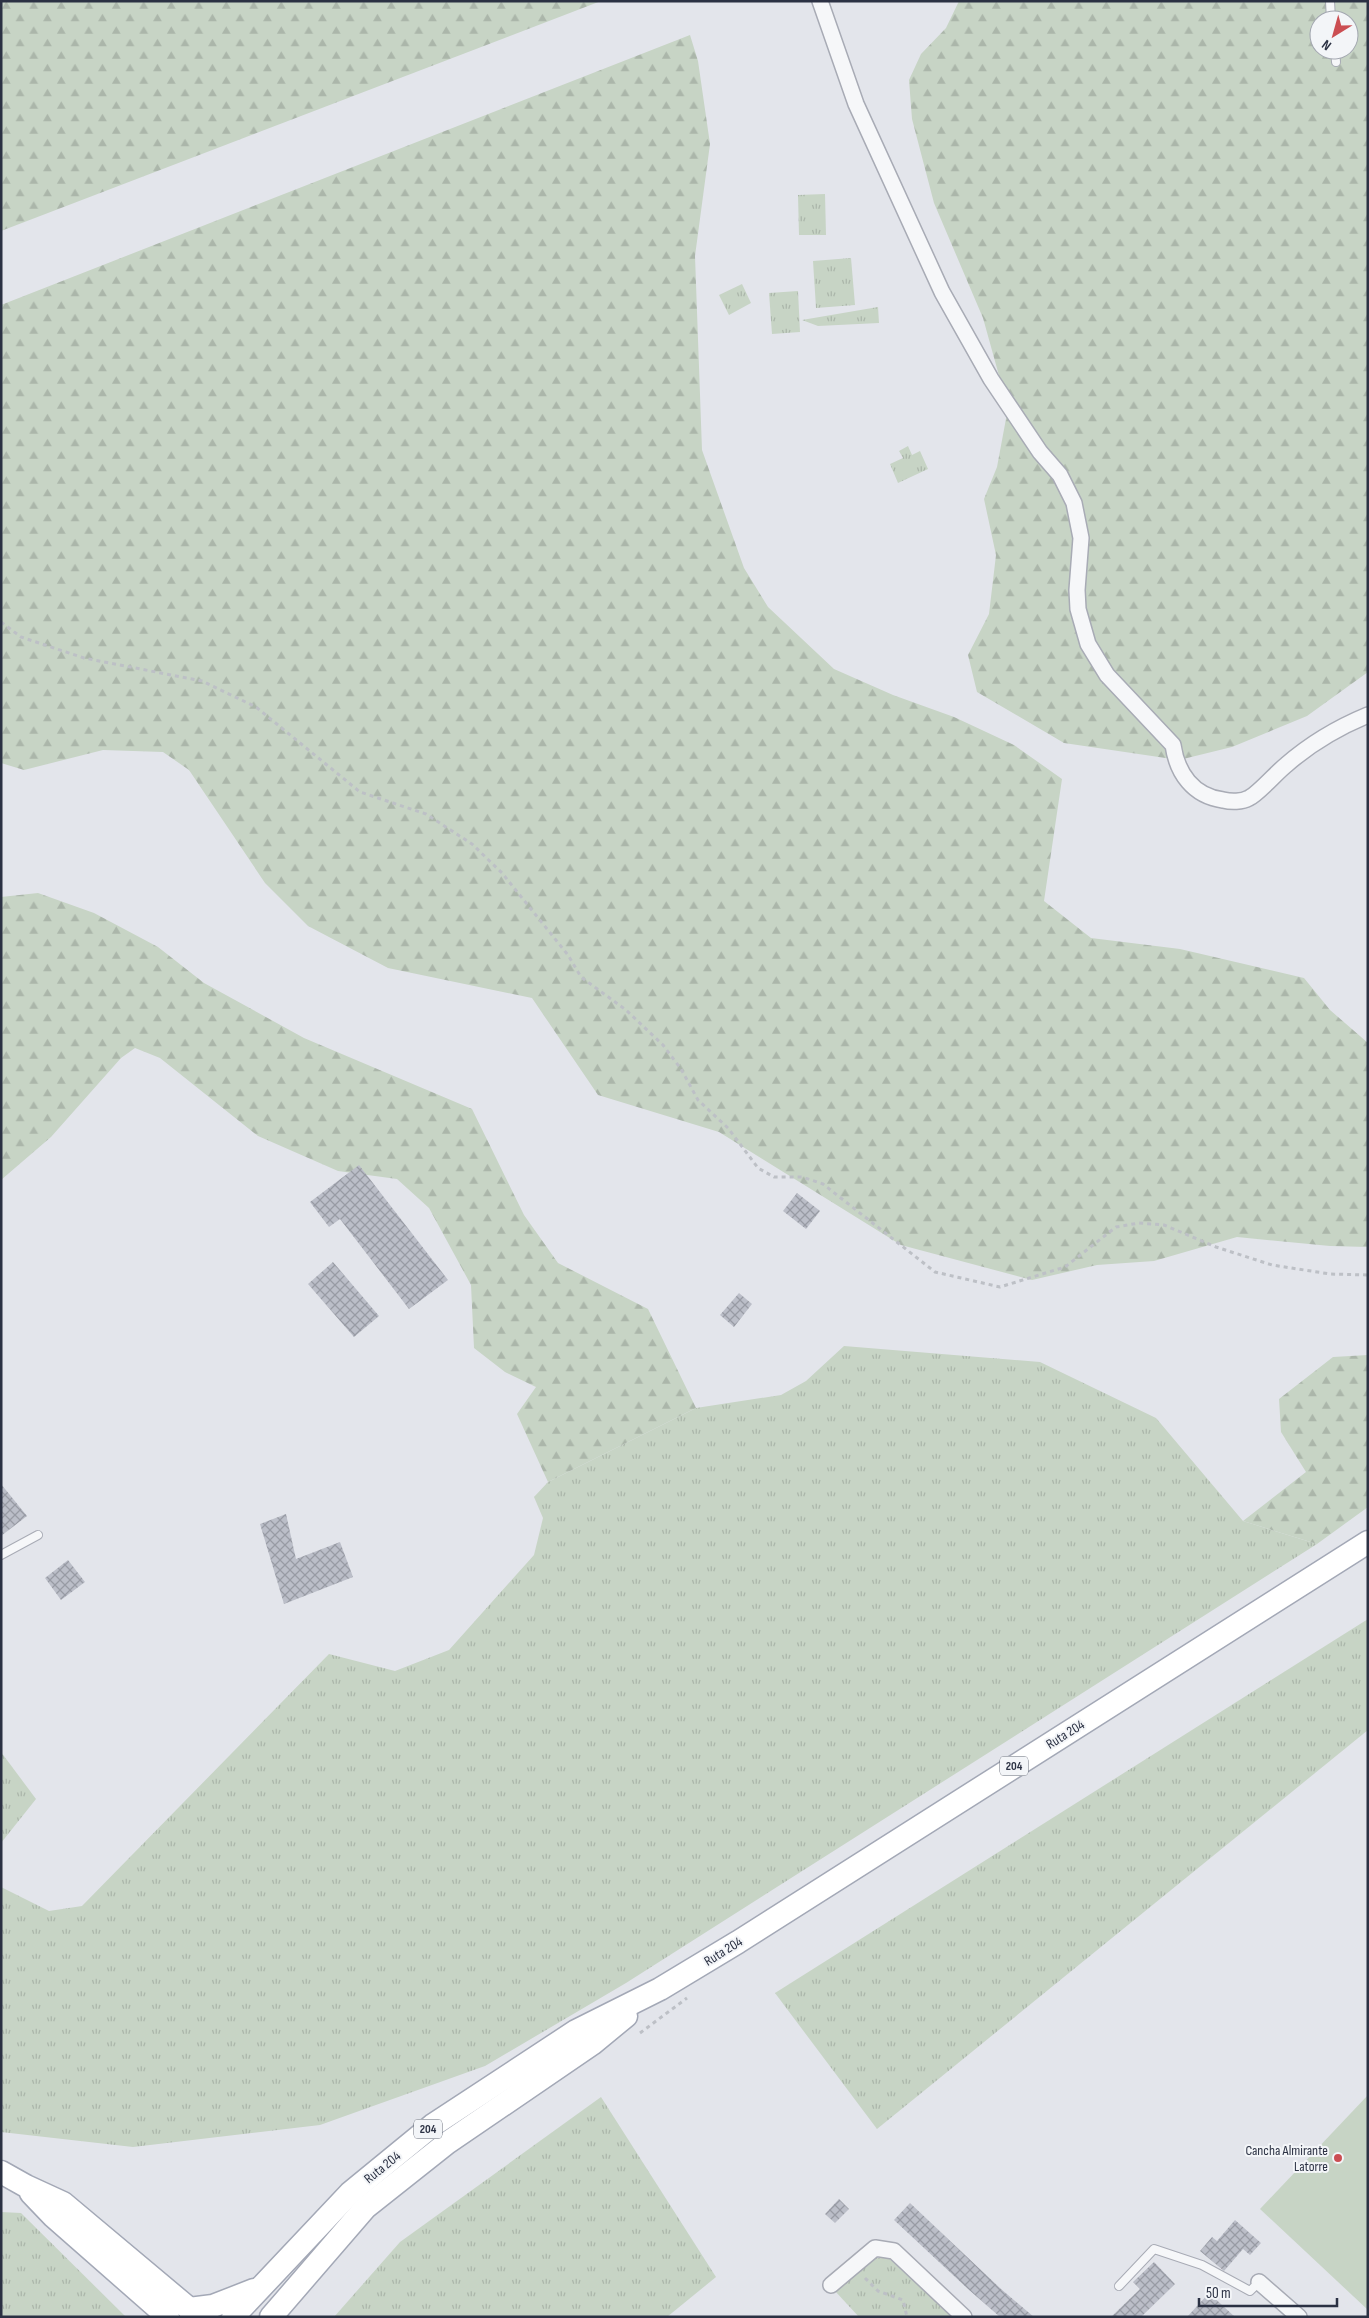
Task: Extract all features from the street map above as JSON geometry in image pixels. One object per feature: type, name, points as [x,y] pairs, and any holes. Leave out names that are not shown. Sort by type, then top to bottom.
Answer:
[{"type":"main road","name":"Ruta 204","points":[[233,2317],[350,2193],[433,2125],[576,2031],[660,1989],[1368,1542]]},
{"type":"main road","name":"Ruta 204","points":[[271,2317],[365,2208],[447,2143],[592,2044],[660,1989]]},
{"type":"main road","points":[[1,2172],[63,2203],[194,2313],[260,2288]]},
{"type":"main road","points":[[26,2186],[53,2216],[156,2310],[168,2317]]},
{"type":"street","points":[[821,2],[856,104],[942,292],[990,379],[1040,452],[1060,474],[1074,503],[1081,538],[1076,590],[1078,608],[1088,644],[1107,675],[1173,745],[1175,758],[1187,780],[1196,789],[1218,800],[1228,801],[1250,798],[1290,761],[1312,745],[1368,716]]},
{"type":"street","points":[[831,2284],[875,2248],[894,2251],[964,2317]]},
{"type":"street","points":[[1259,2282],[1299,2317]]},
{"type":"lane","points":[[1,1555],[38,1535]]},
{"type":"lane","points":[[1119,2286],[1154,2249],[1202,2265],[1250,2291],[1259,2282]]},
{"type":"path","points":[[1,622],[21,637],[75,655],[202,681],[256,707],[360,792],[426,814],[472,844],[502,873],[568,955],[582,977],[626,1010],[663,1045],[681,1069],[698,1100],[728,1128],[758,1168],[774,1177],[802,1177],[823,1184],[935,1272],[1000,1287],[1065,1268],[1116,1227],[1139,1223],[1164,1225],[1216,1247],[1272,1265],[1330,1274],[1368,1274]]},
{"type":"path","points":[[633,2038],[694,1994]]},
{"type":"path","points":[[855,2264],[872,2286],[903,2300],[907,2317]]},
{"type":"green space","points":[[1,1],[601,1],[1,231]]},
{"type":"green space","points":[[959,1],[1368,1],[1368,672],[1307,716],[1232,747],[1179,760],[1064,743],[977,692],[968,655],[989,614],[996,555],[984,499],[997,467],[1008,408],[983,318],[934,203],[912,119],[909,80],[921,54],[946,28]]},
{"type":"green space","points":[[690,35],[698,61],[710,144],[695,256],[702,450],[744,568],[768,607],[834,669],[893,695],[954,717],[1014,745],[1062,779],[1044,901],[1091,938],[1180,949],[1304,978],[1330,1010],[1368,1043],[1368,1247],[1330,1246],[1237,1237],[1154,1261],[1097,1265],[1032,1280],[901,1245],[719,1132],[598,1095],[532,998],[388,968],[308,926],[265,883],[189,770],[163,752],[103,750],[24,770],[1,763],[1,305]]},
{"type":"green space","points":[[825,194],[826,235],[799,235],[798,195]]},
{"type":"green space","points":[[851,258],[855,305],[816,308],[813,261]]},
{"type":"green space","points":[[742,284],[751,303],[729,315],[719,295]]},
{"type":"green space","points":[[798,291],[800,332],[772,334],[769,293]]},
{"type":"green space","points":[[878,307],[879,323],[818,326],[802,320]]},
{"type":"green space","points":[[908,446],[912,455],[920,451],[928,469],[898,483],[890,464],[903,458],[899,451]]},
{"type":"green space","points":[[38,893],[94,913],[158,947],[204,983],[304,1038],[472,1109],[524,1215],[558,1263],[648,1309],[696,1408],[548,1482],[517,1414],[536,1387],[505,1372],[474,1348],[471,1285],[429,1208],[397,1179],[338,1171],[258,1136],[160,1058],[135,1048],[121,1058],[51,1137],[1,1180],[1,897]]},
{"type":"green space","points":[[844,1346],[1040,1362],[1156,1418],[1243,1521],[1317,1544],[626,1983],[485,2066],[320,2125],[133,2147],[1,2132],[1,1887],[49,1911],[82,1906],[329,1654],[395,1671],[449,1650],[534,1555],[543,1518],[534,1497],[548,1482],[696,1408],[781,1395],[806,1381]]},
{"type":"green space","points":[[1368,1355],[1368,1507],[1317,1544],[1243,1521],[1306,1472],[1281,1432],[1279,1399],[1333,1357]]},
{"type":"green space","points":[[1368,1619],[1368,1730],[877,2129],[775,1993]]},
{"type":"green space","points":[[1,1752],[36,1799],[1,1843]]},
{"type":"green space","name":"Cancha Almirante Latorre","points":[[1368,2095],[1368,2310],[1260,2209]]},
{"type":"green space","points":[[601,2097],[716,2277],[667,2317],[334,2317],[400,2242]]},
{"type":"green space","points":[[1,2212],[21,2213],[126,2317],[1,2317]]},
{"type":"green space","points":[[874,2258],[889,2258],[953,2317],[859,2317],[835,2291]]},
{"type":"building","points":[[359,1165],[448,1280],[409,1309],[340,1219],[329,1227],[310,1202]]},
{"type":"building","points":[[797,1193],[820,1211],[806,1229],[783,1211]]},
{"type":"building","points":[[333,1262],[379,1316],[354,1337],[308,1284]]},
{"type":"building","points":[[739,1293],[752,1304],[734,1327],[720,1315]]},
{"type":"building","points":[[1,1484],[27,1516],[1,1536]]},
{"type":"building","points":[[286,1514],[296,1559],[340,1542],[353,1577],[284,1604],[260,1524]]},
{"type":"building","points":[[68,1560],[85,1582],[61,1600],[45,1578]]},
{"type":"building","points":[[839,2199],[849,2209],[835,2223],[825,2214]]},
{"type":"building","points":[[910,2203],[1001,2289],[1034,2317],[1000,2317],[968,2289],[894,2220]]},
{"type":"building","points":[[1235,2220],[1261,2243],[1250,2255],[1243,2249],[1224,2271],[1200,2251],[1212,2237],[1217,2241]]},
{"type":"building","points":[[1154,2262],[1175,2284],[1141,2317],[1111,2317],[1140,2289],[1133,2282]]},
{"type":"building","points":[[1209,2293],[1235,2317],[1187,2317]]},
{"type":"place","name":"Cancha Almirante Latorre","points":[[1338,2158]]}]
